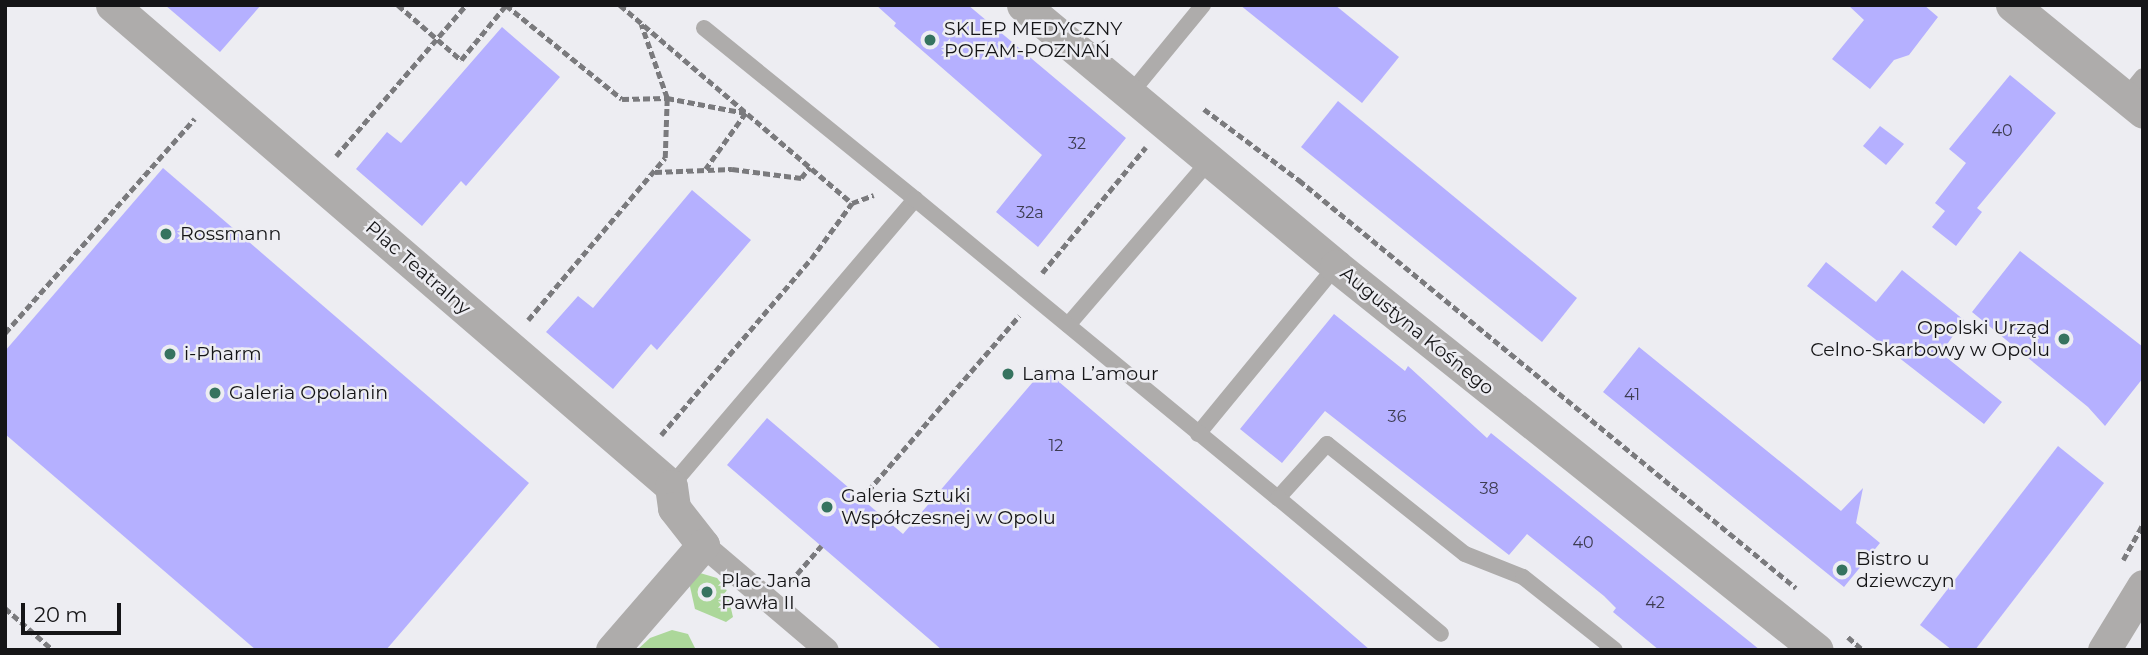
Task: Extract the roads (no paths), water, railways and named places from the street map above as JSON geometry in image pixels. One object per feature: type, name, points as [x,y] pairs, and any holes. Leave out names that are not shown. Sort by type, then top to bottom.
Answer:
[{"type":"street","name":"Plac Teatralny","points":[[112,5],[671,486]]},
{"type":"street","name":"Augustyna Kośnego","points":[[1023,5],[1336,267],[1831,642]]},
{"type":"street","points":[[2012,5],[2137,95]]},
{"type":"street","points":[[671,486],[674,508],[703,545],[827,650]]},
{"type":"street","points":[[612,650],[703,545]]},
{"type":"street","points":[[2104,650],[2143,586]]},
{"type":"lane","points":[[1130,94],[1203,5]]},
{"type":"lane","points":[[704,29],[915,199],[1441,634]]},
{"type":"lane","points":[[1068,325],[1210,160]]},
{"type":"lane","points":[[671,486],[915,199]]},
{"type":"lane","points":[[1198,434],[1336,267]]},
{"type":"lane","points":[[1278,498],[1327,444],[1465,554],[1523,577],[1615,650]]},
{"type":"place","name":"SKLEP MEDYCZNY POFAM-POZNAŃ","points":[[930,40]]},
{"type":"place","name":"Rossmann","points":[[166,234]]},
{"type":"place","name":"Opolski Urząd Celno-Skarbowy w Opolu","points":[[2064,339]]},
{"type":"place","name":"i-Pharm","points":[[170,354]]},
{"type":"place","name":"Lama L’amour","points":[[1008,374]]},
{"type":"place","name":"Galeria Opolanin","points":[[215,393]]},
{"type":"place","name":"Galeria Sztuki Współczesnej w Opolu","points":[[827,507]]},
{"type":"place","name":"Bistro u dziewczyn","points":[[1842,570]]},
{"type":"place","name":"Plac Jana Pawła II","points":[[707,592]]}]
